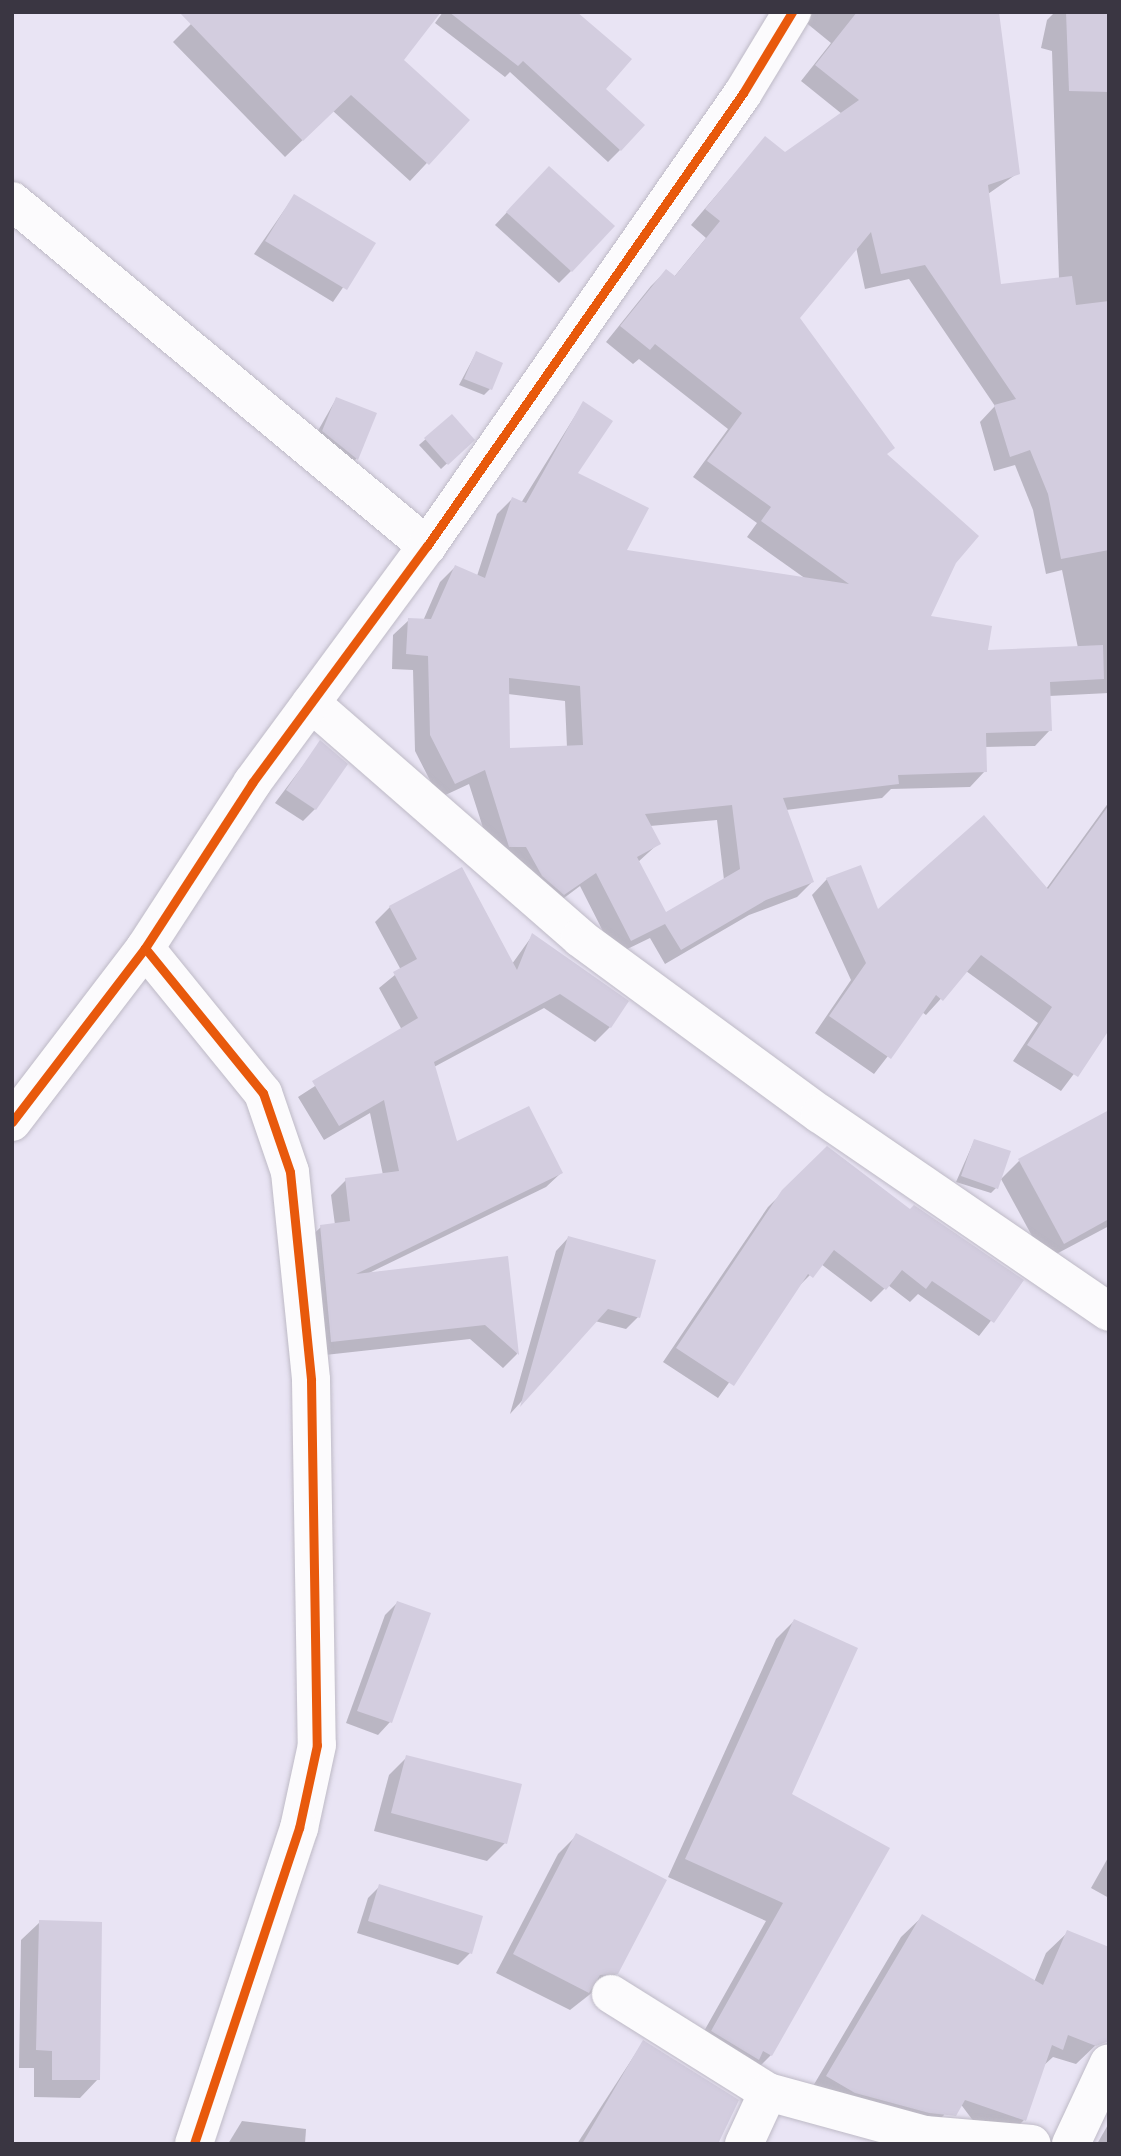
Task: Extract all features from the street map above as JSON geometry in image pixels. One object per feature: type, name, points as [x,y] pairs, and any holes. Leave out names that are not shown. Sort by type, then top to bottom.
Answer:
[{"type":"street","points":[[12,1122],[145,948],[312,703],[428,546],[743,93],[792,12]]},
{"type":"street","points":[[12,201],[428,546]]},
{"type":"street","points":[[312,703],[580,938],[820,1114],[1109,1312]]},
{"type":"street","points":[[145,948],[263,1093],[290,1172],[312,1380],[317,1745],[299,1828],[194,2144]]},
{"type":"street","points":[[611,1994],[768,2092],[925,2135],[1032,2144]]},
{"type":"street","points":[[1071,2144],[1109,2063]]},
{"type":"street","points":[[744,2144],[768,2092]]},
{"type":"building","points":[[179,12],[441,12],[404,60],[470,120],[429,165],[351,95],[303,141]]},
{"type":"building","points":[[449,12],[577,12],[632,59],[606,89],[645,125],[621,151],[523,61],[518,66]]},
{"type":"building","points":[[857,12],[999,12],[1020,174],[988,185],[1001,284],[1072,276],[1076,305],[1109,301],[1109,550],[1061,559],[1048,494],[1030,450],[1010,457],[994,405],[1016,399],[925,265],[881,274],[871,232],[800,318],[895,448],[887,454],[979,536],[956,563],[931,616],[992,626],[988,650],[1103,645],[1104,679],[1050,682],[1052,731],[986,733],[987,772],[898,775],[899,784],[783,798],[814,882],[766,900],[681,950],[665,924],[631,941],[596,873],[564,895],[542,876],[526,847],[509,847],[485,770],[455,784],[430,735],[428,656],[406,654],[408,618],[431,619],[455,565],[485,578],[512,497],[526,503],[583,401],[613,421],[578,473],[649,508],[627,550],[849,584],[761,521],[771,507],[707,461],[742,413],[655,344],[650,350],[620,326],[666,269],[675,276],[720,221],[705,209],[765,136],[785,152],[859,100],[815,65]],"holes":[[[509,678],[580,686],[583,745],[510,748]],[[732,805],[740,869],[666,912],[637,857],[661,844],[645,814]]]},
{"type":"building","points":[[1066,12],[1109,12],[1109,92],[1069,91]]},
{"type":"building","points":[[549,166],[615,226],[572,272],[506,212]]},
{"type":"building","points":[[294,194],[376,243],[347,290],[265,241]]},
{"type":"building","points":[[476,351],[503,363],[492,390],[464,379]]},
{"type":"building","points":[[336,397],[377,413],[358,460],[322,431]]},
{"type":"building","points":[[452,414],[475,440],[448,465],[424,438]]},
{"type":"building","points":[[320,740],[348,764],[316,810],[286,790]]},
{"type":"building","points":[[1109,805],[1109,1030],[1078,1077],[1027,1045],[1052,1007],[981,955],[943,1001],[936,995],[891,1059],[829,1016],[866,963],[826,878],[861,865],[878,909],[984,815],[1048,889]]},
{"type":"building","points":[[462,867],[517,970],[532,933],[629,1001],[611,1028],[560,994],[434,1062],[457,1141],[529,1106],[563,1173],[356,1274],[508,1256],[519,1355],[485,1325],[331,1342],[320,1225],[350,1221],[345,1178],[399,1171],[384,1100],[339,1126],[312,1081],[418,1018],[393,972],[417,959],[389,906]]},
{"type":"building","points":[[1109,1110],[1109,1219],[1064,1244],[1018,1159]]},
{"type":"building","points":[[974,1139],[1011,1151],[998,1189],[961,1176]]},
{"type":"building","points":[[827,1146],[910,1209],[914,1205],[1024,1280],[994,1323],[932,1281],[926,1289],[902,1270],[886,1290],[834,1250],[813,1278],[808,1274],[734,1386],[676,1348],[782,1190]]},
{"type":"building","points":[[568,1236],[656,1260],[640,1318],[608,1309],[520,1407]]},
{"type":"building","points":[[397,1601],[431,1613],[392,1723],[357,1711]]},
{"type":"building","points":[[794,1619],[858,1648],[792,1794],[890,1848],[772,2056],[763,2051],[759,2060],[711,2031],[783,1903],[685,1859]]},
{"type":"building","points":[[406,1755],[522,1784],[507,1844],[391,1813]]},
{"type":"building","points":[[576,1833],[667,1880],[618,1974],[600,1975],[589,1993],[513,1954]]},
{"type":"building","points":[[379,1884],[483,1916],[472,1954],[368,1921]]},
{"type":"building","points":[[922,1914],[1043,1985],[1067,1930],[1109,1947],[1109,2041],[1096,2046],[1068,2035],[1063,2050],[1052,2045],[1026,2121],[965,2100],[956,2116],[929,2113],[855,2093],[826,2076]]},
{"type":"building","points":[[39,1920],[102,1922],[100,2080],[52,2080],[52,2051],[36,2050]]},
{"type":"building","points":[[643,2040],[739,2100],[718,2144],[582,2144]]},
{"type":"cycle path","points":[[12,1122],[145,948],[252,783],[427,546],[743,93],[792,12]]},
{"type":"cycle path","points":[[145,948],[263,1093],[290,1172],[311,1380],[317,1745],[299,1828],[194,2144]]}]
